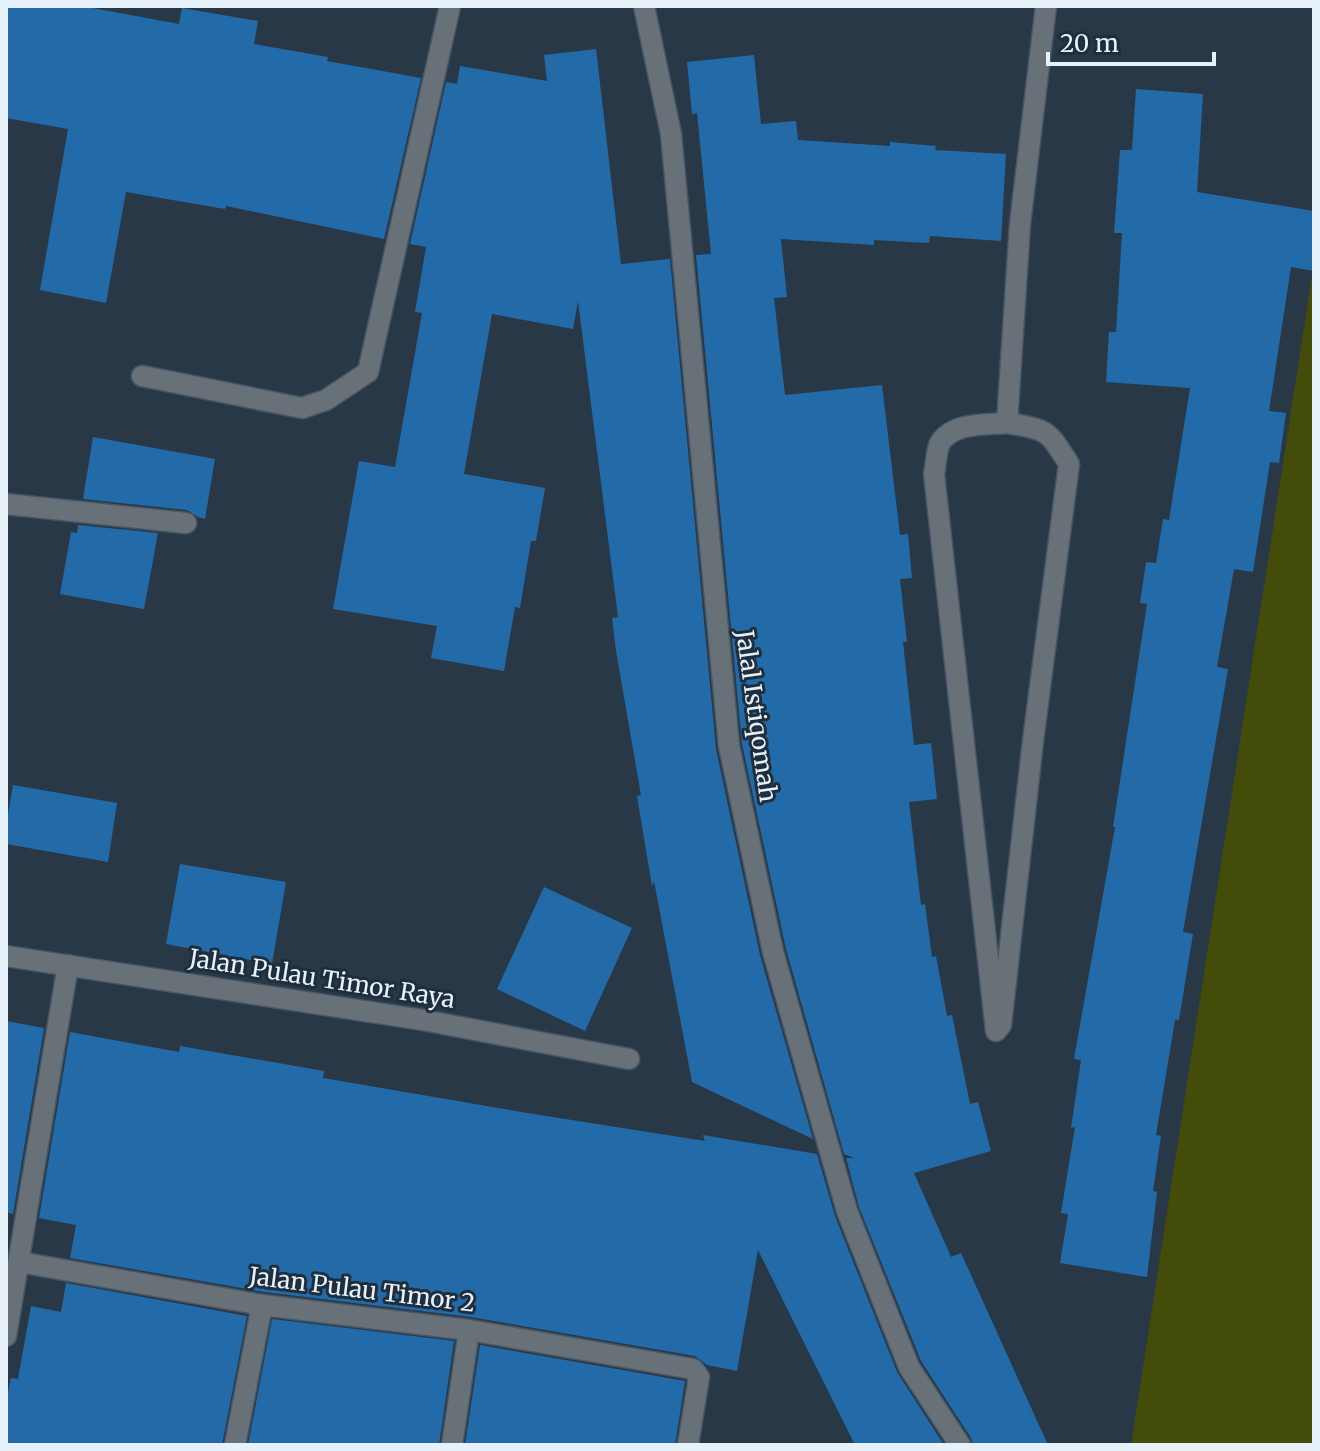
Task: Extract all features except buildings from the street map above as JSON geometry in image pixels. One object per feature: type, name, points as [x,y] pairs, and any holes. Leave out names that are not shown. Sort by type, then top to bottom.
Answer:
[{"type":"street","points":[[142,376],[302,408],[326,400],[368,372],[450,6]]},
{"type":"street","name":"Jalal Istiqomah","points":[[644,6],[671,134],[729,746],[773,952],[847,1211],[909,1367],[960,1445]]},
{"type":"street","points":[[1007,423],[1020,224],[1046,6]]},
{"type":"street","points":[[1007,423],[1050,434],[1069,464],[1033,741],[1001,1025],[996,1031],[934,474],[939,444],[951,432],[971,426],[1007,423]]},
{"type":"street","points":[[6,504],[186,523]]},
{"type":"street","name":"Jalan Pulau Timor Raya","points":[[6,956],[423,1020],[629,1059]]},
{"type":"street","points":[[6,1336],[68,965]]},
{"type":"street","name":"Jalan Pulau Timor 2","points":[[19,1262],[262,1305],[469,1330],[697,1372],[699,1377],[688,1445]]},
{"type":"street","points":[[235,1445],[262,1305]]},
{"type":"street","points":[[452,1445],[469,1330]]},
{"type":"green space","points":[[1314,263],[1314,1445],[1131,1445]]}]
